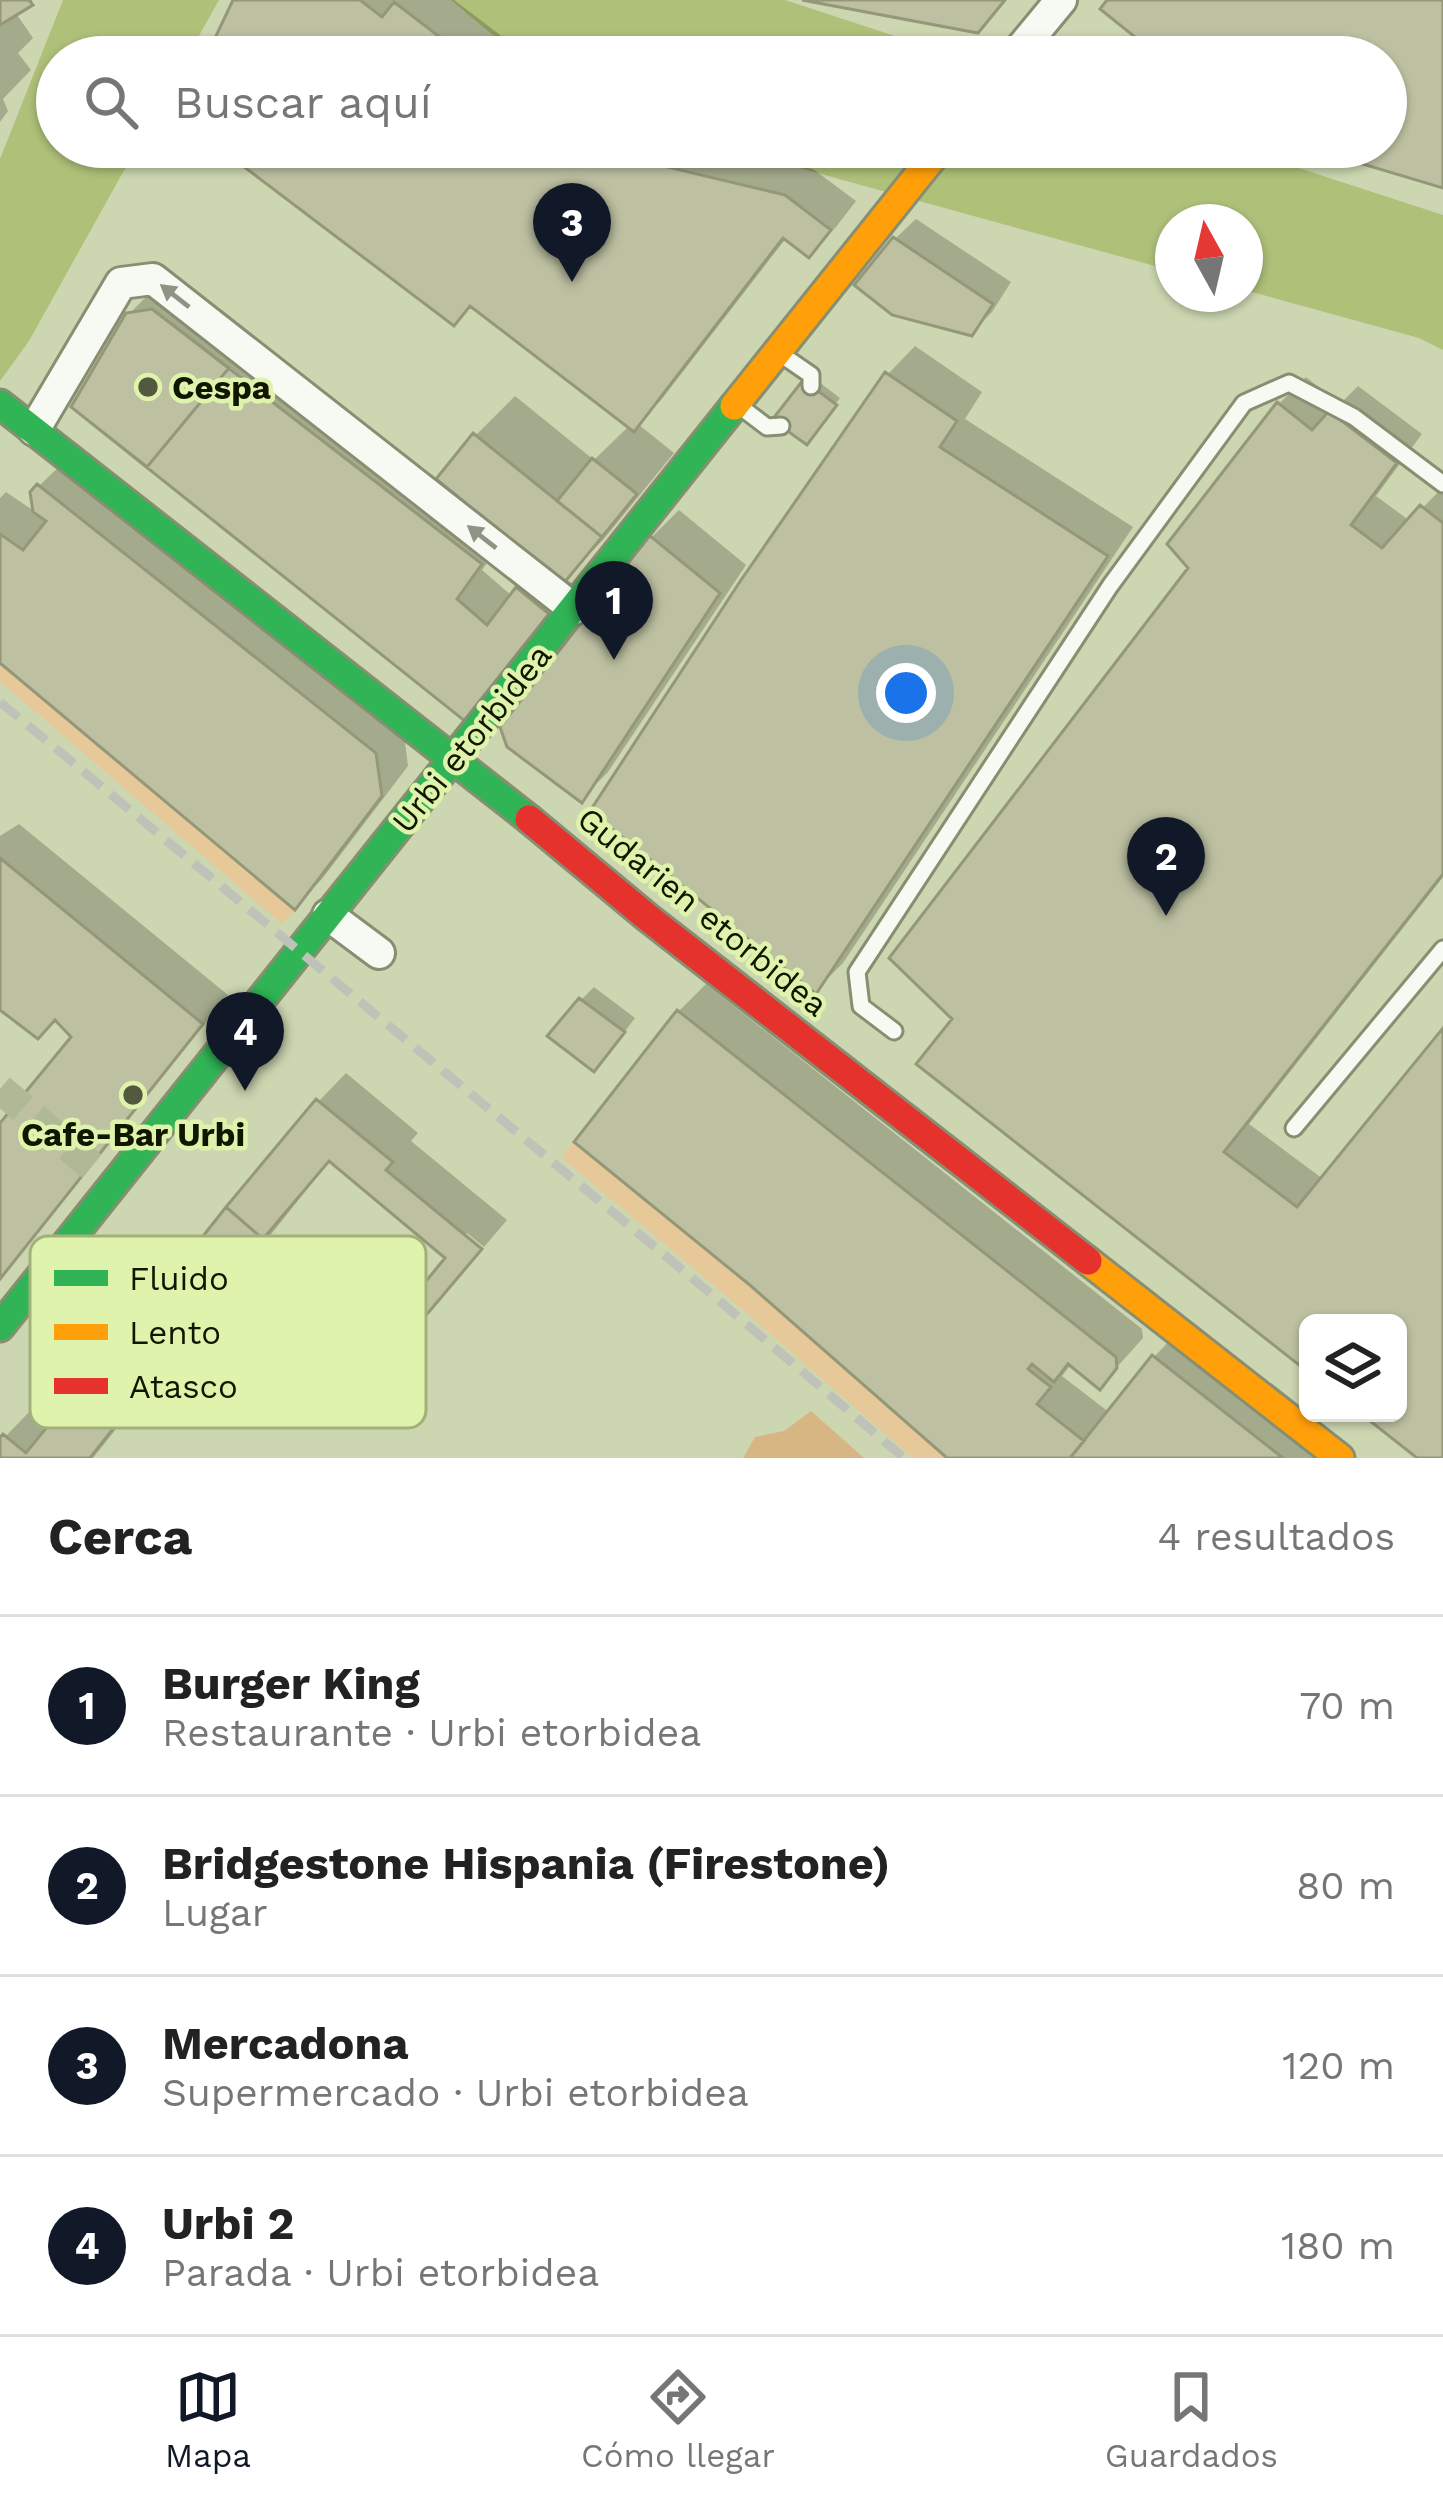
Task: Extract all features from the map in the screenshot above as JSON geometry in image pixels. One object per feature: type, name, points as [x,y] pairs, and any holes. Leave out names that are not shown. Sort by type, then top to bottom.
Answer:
[{"type":"street","points":[[1031,36],[1053,10]]},
{"type":"street","name":"Urbi etorbidea","points":[[72,1236],[924,168]]},
{"type":"street","points":[[18,418],[121,283],[153,279],[574,609]]},
{"type":"street","name":"Gudarien etorbidea","points":[[18,418],[1340,1458]]},
{"type":"street","points":[[328,915],[379,953]]},
{"type":"street","name":"Urbi etorbidea","points":[[0,1327],[30,1289]]},
{"type":"lane","points":[[777,352],[811,375],[812,386]]},
{"type":"lane","name":"Gudarien etorbidea","points":[[894,1031],[862,1006],[857,972],[1110,586],[1244,403],[1289,383],[1354,417],[1443,484]]},
{"type":"lane","points":[[736,404],[767,427],[781,426]]},
{"type":"lane","points":[[1294,1128],[1443,949]]},
{"type":"shaded area","points":[[63,0],[219,0],[199,36],[49,36]]},
{"type":"shaded area","points":[[451,0],[785,0],[895,36],[494,36]]},
{"type":"shaded area","points":[[36,68],[36,168],[125,168],[29,341],[0,381],[0,159]]},
{"type":"shaded area","points":[[799,168],[1299,168],[1443,215],[1443,350],[1419,338],[1263,295],[1263,204],[1155,204],[1155,266]]},
{"type":"shaded area","points":[[0,663],[295,910],[282,924],[0,681]]},
{"type":"shaded area","points":[[574,1142],[751,1286],[947,1458],[913,1458],[561,1157]]},
{"type":"shaded area","points":[[811,1411],[864,1458],[743,1458],[755,1437],[784,1431]]},
{"type":"building","points":[[0,0],[29,0],[33,5],[0,25]]},
{"type":"building","points":[[233,0],[360,0],[382,17],[394,2],[439,36],[216,36]]},
{"type":"building","points":[[802,0],[1005,0],[978,33]]},
{"type":"building","points":[[1107,0],[1443,0],[1443,188],[1376,168],[1407,168],[1407,36],[1134,36],[1100,9]]},
{"type":"building","points":[[246,168],[672,168],[785,195],[831,230],[809,258],[783,238],[634,432],[470,306],[454,326]]},
{"type":"building","points":[[893,237],[993,304],[972,336],[892,315],[854,285]]},
{"type":"building","points":[[152,309],[482,564],[457,599],[487,625],[516,587],[549,614],[466,722],[71,407],[126,313]]},
{"type":"building","name":"Cespa","points":[[152,309],[229,368],[147,467],[71,407],[126,313]]},
{"type":"building","points":[[885,372],[957,421],[940,447],[1108,556],[816,994],[590,811]]},
{"type":"building","points":[[803,380],[837,405],[807,445],[772,420]]},
{"type":"building","points":[[1277,402],[1312,430],[1329,411],[1397,463],[1351,525],[1382,548],[1420,505],[1443,523],[1443,874],[1224,1152],[1297,1207],[1443,1028],[1443,1458],[1417,1458],[1371,1422],[1407,1422],[1407,1314],[1299,1314],[1299,1365],[916,1064],[952,1019],[889,958],[1188,568],[1167,544]]},
{"type":"building","points":[[473,433],[602,537],[564,583],[436,479]]},
{"type":"building","points":[[592,458],[637,494],[602,537],[557,501]]},
{"type":"building","points":[[37,484],[376,753],[382,796],[295,910],[0,663],[0,534],[23,550],[46,521],[33,512],[30,492]]},
{"type":"building","points":[[649,535],[720,593],[582,803],[507,747],[500,727]]},
{"type":"building","points":[[0,858],[203,1024],[0,1279],[0,1123],[71,1037],[55,1020],[38,1039],[0,1010]]},
{"type":"building","points":[[579,998],[625,1032],[594,1072],[547,1036]]},
{"type":"building","points":[[677,1010],[1116,1357],[1117,1368],[1100,1390],[1068,1364],[1054,1382],[1032,1364],[1028,1369],[1051,1387],[1037,1404],[1084,1441],[1070,1458],[947,1458],[751,1286],[574,1142]]},
{"type":"building","points":[[316,1099],[393,1162],[386,1170],[482,1249],[426,1315],[426,1281],[445,1258],[426,1242],[426,1236],[419,1236],[329,1161],[266,1236],[226,1207]]},
{"type":"building","points":[[226,1207],[260,1236],[203,1236]]},
{"type":"building","points":[[1152,1355],[1283,1458],[1070,1458]]},
{"type":"building","points":[[46,1428],[114,1428],[90,1458],[0,1458],[0,1437],[3,1434],[26,1453]]},
{"type":"tunnel","points":[[0,1089],[113,1184]]},
{"type":"railway","points":[[0,702],[904,1458]]},
{"type":"traffic: fast","points":[[0,404],[529,819]]},
{"type":"traffic: fast","points":[[73,1236],[734,406]]},
{"type":"traffic: fast","points":[[0,1327],[30,1289]]},
{"type":"traffic: slow","points":[[734,406],[924,168]]},
{"type":"traffic: slow","points":[[1088,1261],[1340,1458]]},
{"type":"traffic: jam","points":[[529,819],[647,917],[1088,1261]]},
{"type":"place","name":"Mercadona","points":[[572,282]]},
{"type":"place","name":"Cespa","points":[[148,387]]},
{"type":"place","name":"Burger King","points":[[614,660]]},
{"type":"place","name":"Bridgestone Hispania (Firestone)","points":[[1166,916]]},
{"type":"place","name":"Urbi 2","points":[[245,1091]]},
{"type":"place","name":"Cafe-Bar Urbi","points":[[133,1095]]}]
